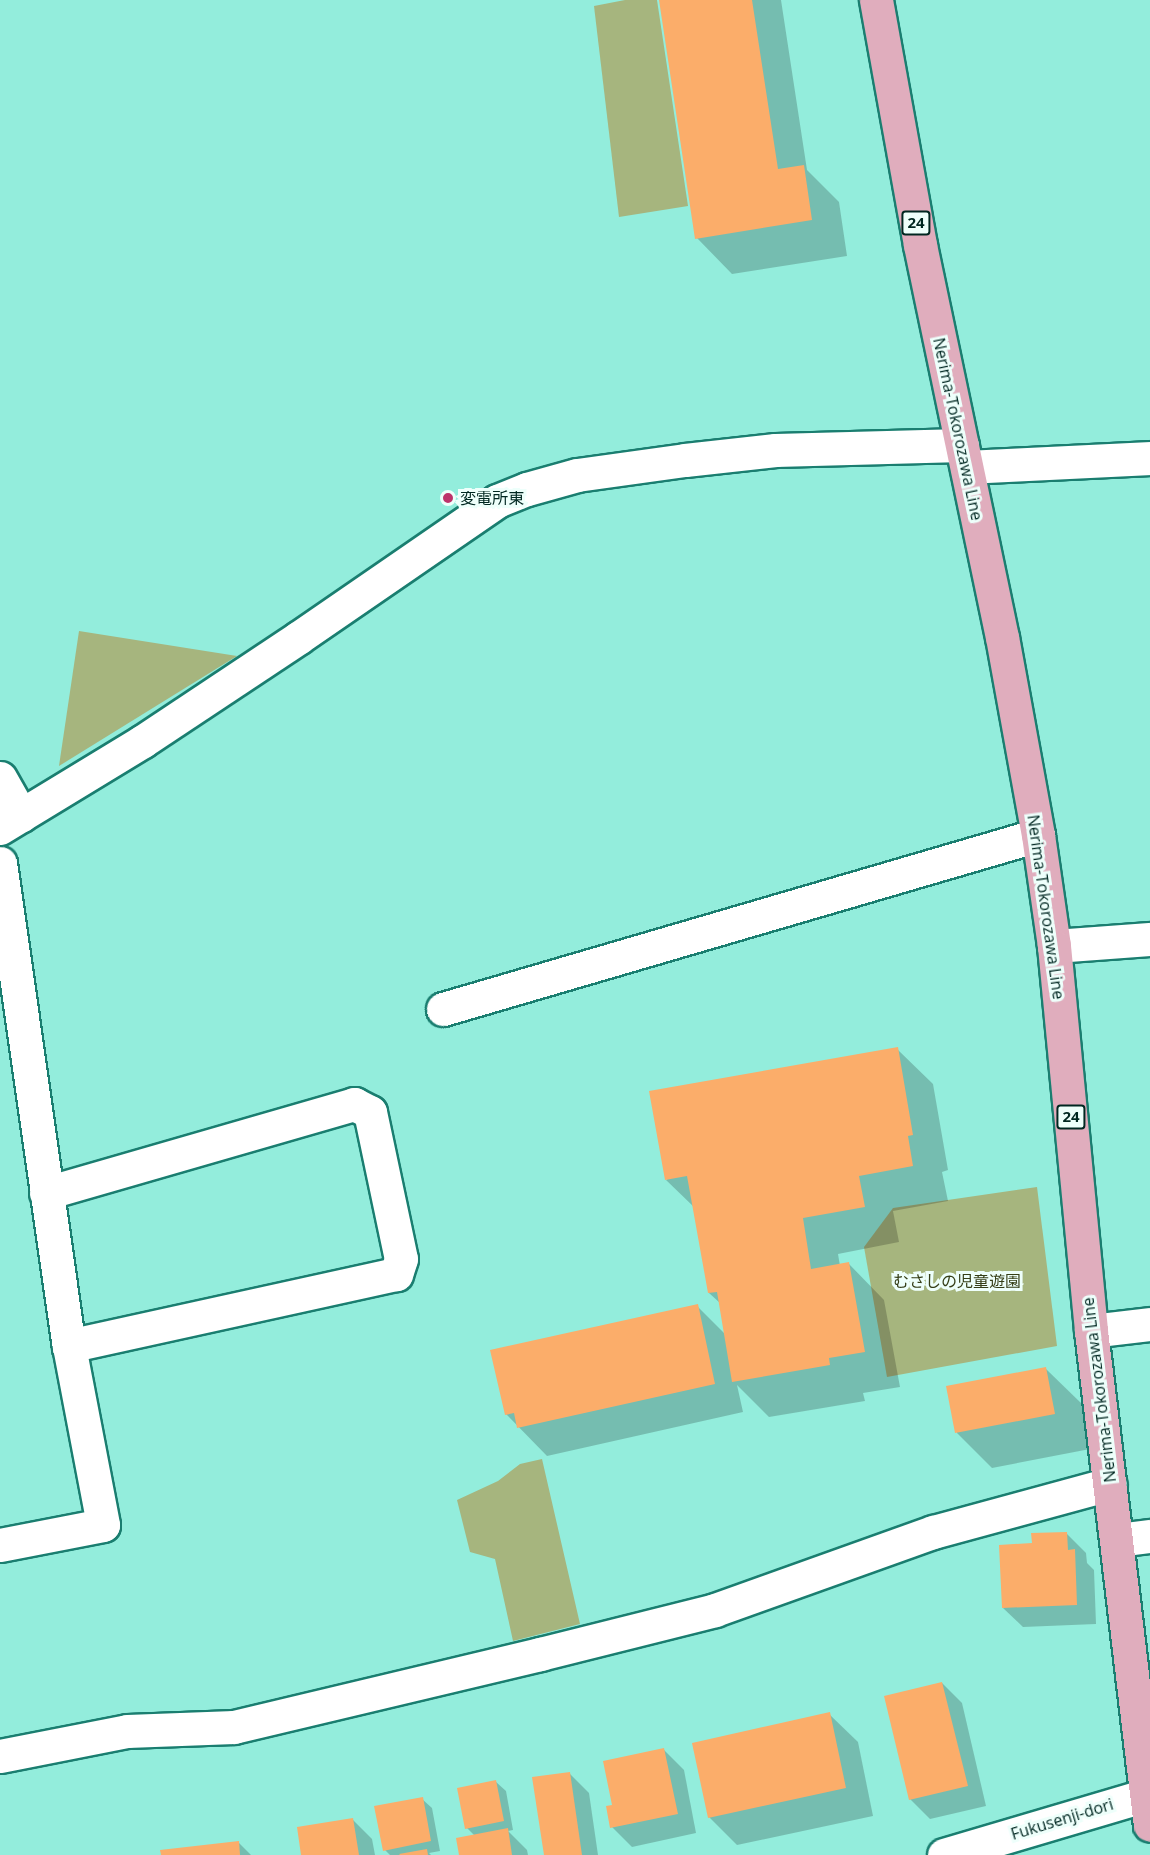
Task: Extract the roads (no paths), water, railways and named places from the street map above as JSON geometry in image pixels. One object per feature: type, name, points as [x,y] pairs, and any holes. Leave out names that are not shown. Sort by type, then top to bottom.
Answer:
[{"type":"main road","name":"Nerima-Tokorozawa Line","points":[[876,0],[920,245],[1002,637],[1038,835],[1054,946],[1091,1331],[1149,1804]]},
{"type":"street","points":[[0,778],[10,821],[143,741],[497,501],[527,489],[577,475],[685,459],[775,450],[964,456],[1150,458]]},
{"type":"street","points":[[443,1009],[1038,835]]},
{"type":"street","points":[[0,863],[69,1346],[103,1525],[0,1545]]},
{"type":"street","points":[[1054,946],[1150,939]]},
{"type":"street","points":[[46,1193],[354,1104],[370,1112],[401,1259],[396,1274],[69,1346]]},
{"type":"street","points":[[1091,1331],[1150,1324]]},
{"type":"street","points":[[0,1756],[128,1731],[234,1727],[540,1654],[715,1610],[933,1532],[1110,1484]]},
{"type":"street","points":[[1116,1540],[1150,1536]]},
{"type":"street","name":"Fukusenji-dori","points":[[944,1855],[1149,1804]]},
{"type":"place","name":"変電所東","points":[[448,498]]},
{"type":"park label","name":"むさしの児童遊園","points":[[957,1281]]}]
